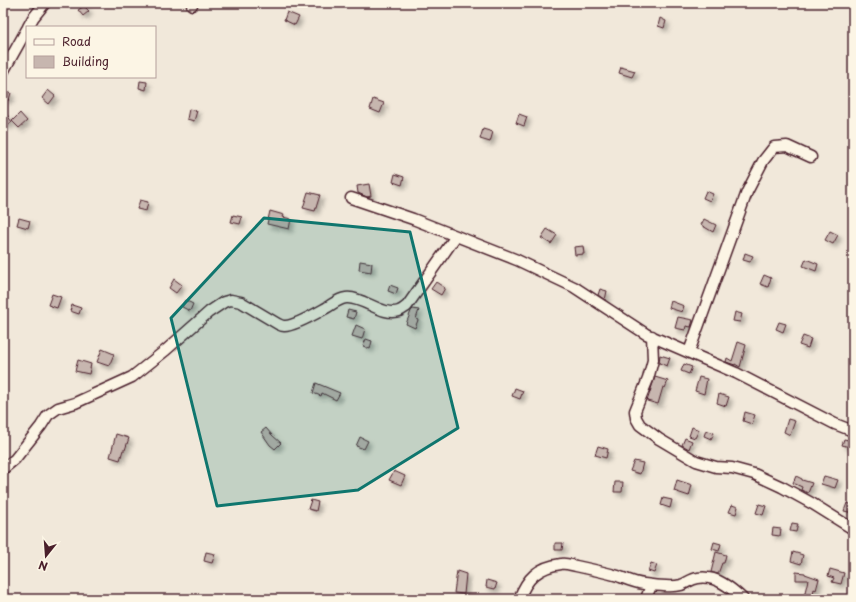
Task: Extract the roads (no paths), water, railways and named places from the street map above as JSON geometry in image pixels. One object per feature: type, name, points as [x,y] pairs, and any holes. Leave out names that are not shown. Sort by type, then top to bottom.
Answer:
[{"type":"street","points":[[28,26],[32,18],[45,3]]},
{"type":"street","points":[[3,72],[26,30]]},
{"type":"street","points":[[689,352],[747,192],[763,161],[774,147],[787,146],[810,157]]},
{"type":"street","points":[[351,198],[413,219],[517,260],[574,287],[646,334],[736,373],[835,424],[853,431]]},
{"type":"street","points":[[3,470],[41,426],[48,415],[58,408],[75,403],[132,377],[166,350],[209,312],[224,302],[231,300],[241,302],[284,326],[298,322],[339,300],[347,298],[355,299],[386,312],[398,312],[407,306],[456,236]]},
{"type":"street","points":[[652,336],[652,360],[648,379],[635,411],[636,418],[640,425],[659,440],[696,461],[716,467],[732,468],[754,474],[813,504],[853,529]]},
{"type":"street","points":[[519,599],[530,578],[542,569],[562,563],[596,570],[642,584],[652,585],[680,585],[691,580],[707,577],[728,586],[743,599]]},
{"type":"street","points":[[646,599],[652,585]]}]
